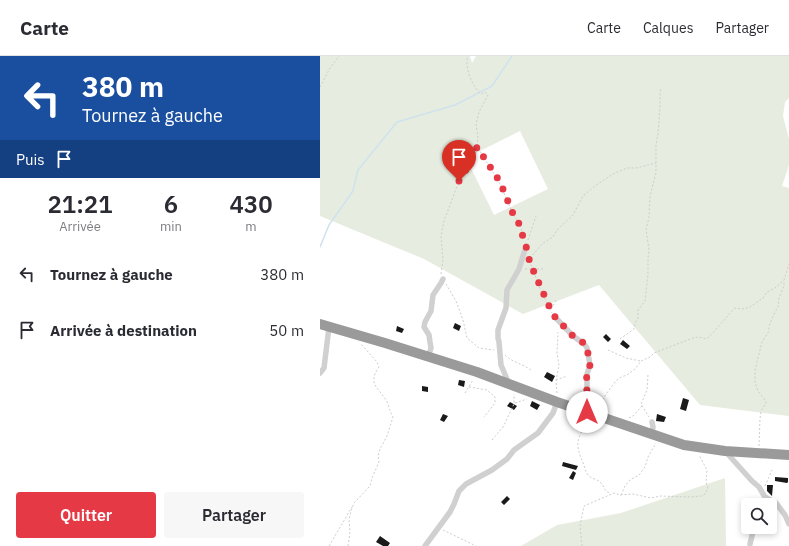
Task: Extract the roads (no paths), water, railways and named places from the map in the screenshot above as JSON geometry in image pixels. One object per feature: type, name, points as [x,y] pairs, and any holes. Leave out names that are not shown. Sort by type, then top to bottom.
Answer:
[{"type":"highway","points":[[325,326],[357,334],[477,372],[557,402],[684,445],[725,451],[789,455]]},
{"type":"street","points":[[509,384],[501,365],[497,334],[506,308],[507,290],[520,266],[526,246]]},
{"type":"street","points":[[428,356],[431,348],[429,335],[424,327],[424,322],[432,311],[433,295],[443,279]]},
{"type":"street","points":[[555,317],[572,335],[585,344],[587,348],[590,365],[586,385],[591,413]]},
{"type":"street","points":[[320,373],[324,368],[325,326]]},
{"type":"street","points":[[425,546],[439,528],[454,504],[458,491],[466,484],[501,463],[514,450],[538,433],[553,413],[557,402]]},
{"type":"street","points":[[652,422],[655,434]]},
{"type":"street","points":[[725,451],[766,498]]},
{"type":"street","points":[[777,504],[785,515],[789,524]]},
{"type":"street","points":[[750,544],[752,534]]},
{"type":"waterway","points":[[320,247],[329,225],[353,191],[358,170],[397,122],[455,105],[492,86],[512,56]]}]
